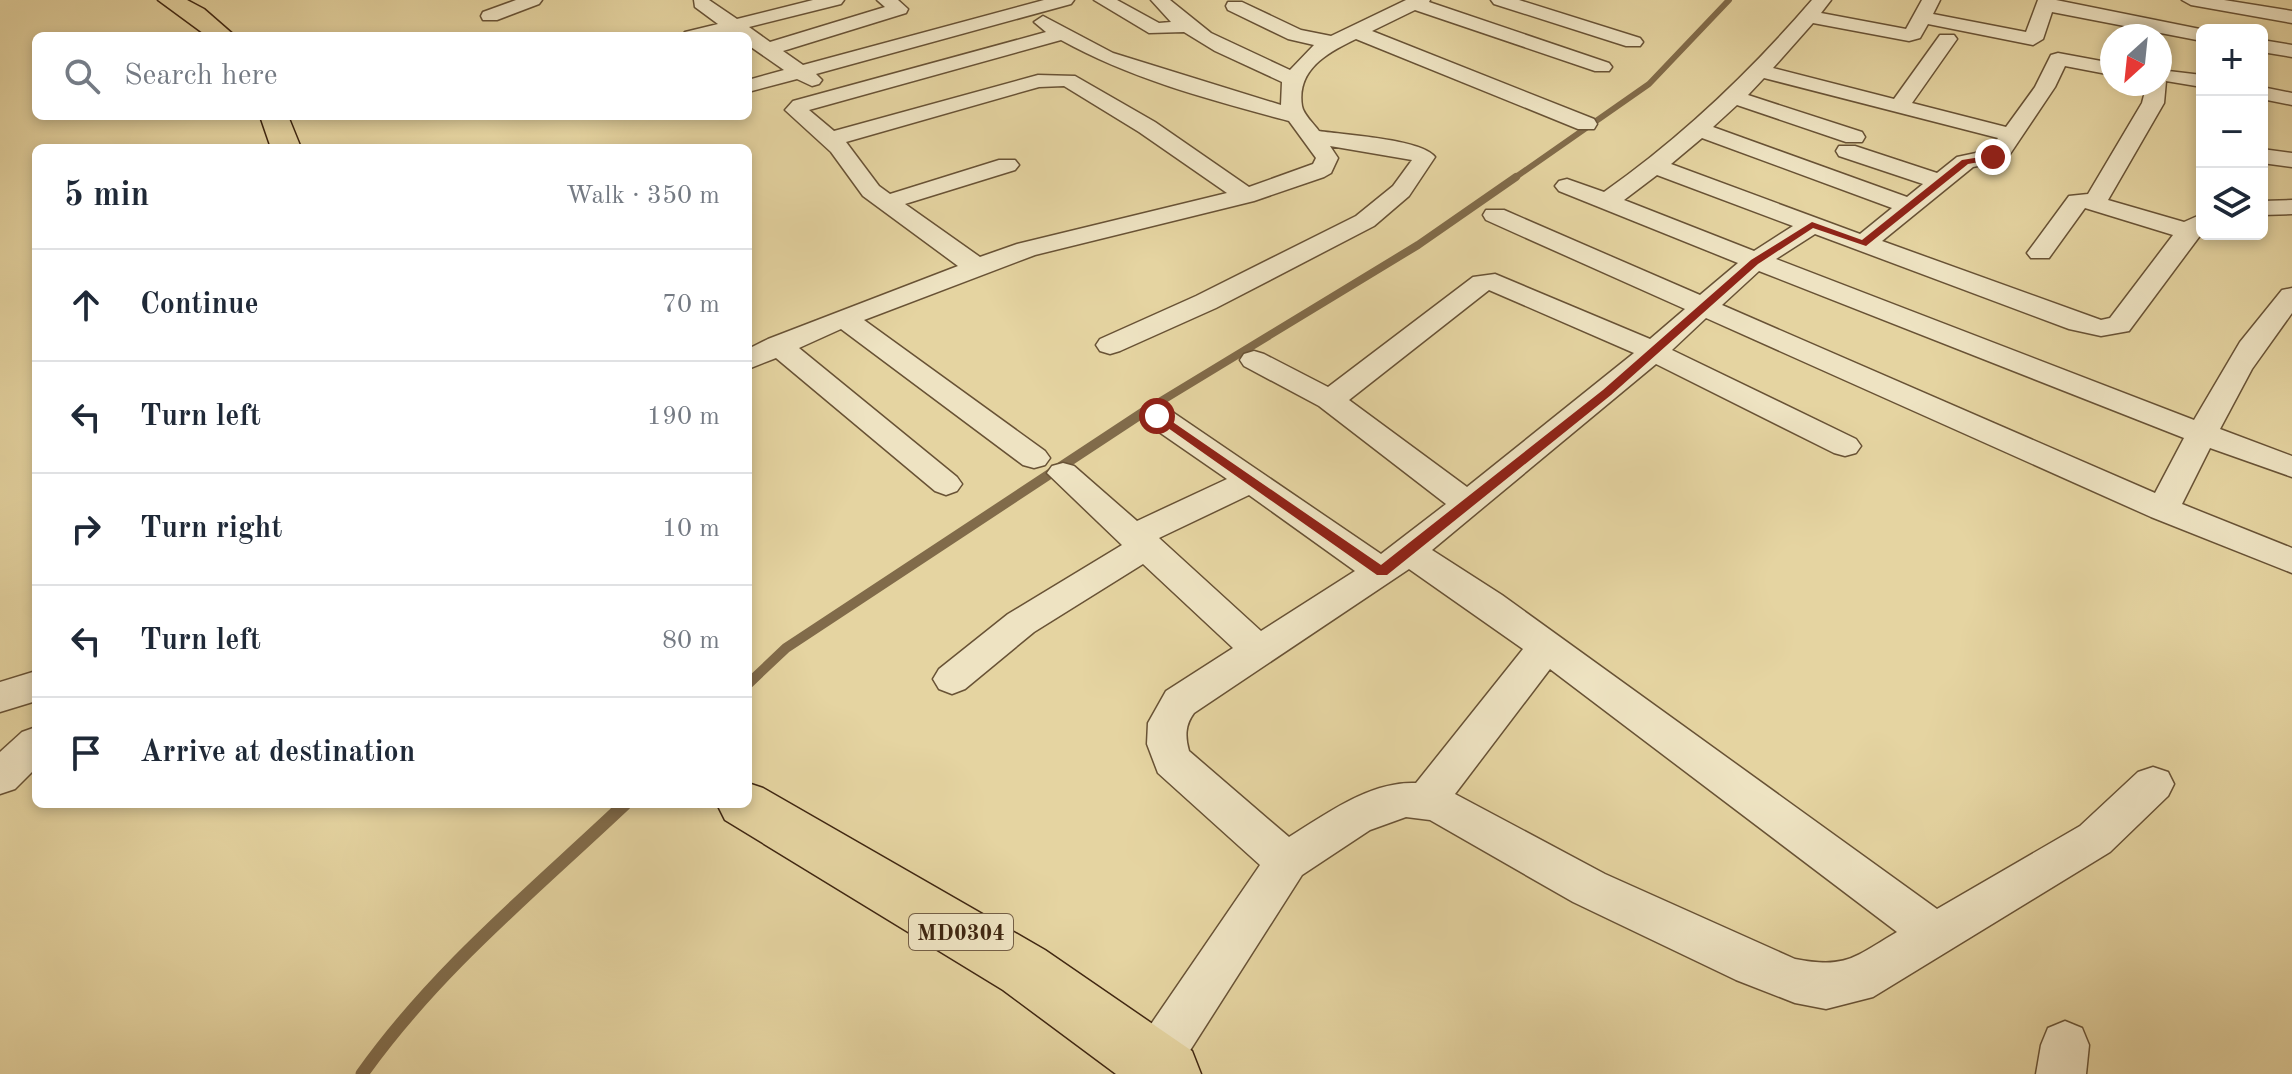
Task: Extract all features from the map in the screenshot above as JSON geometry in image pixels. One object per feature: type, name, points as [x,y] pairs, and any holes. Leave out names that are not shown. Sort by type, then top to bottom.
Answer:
[{"type":"main road","points":[[170,0],[195,14],[217,32]]},
{"type":"main road","points":[[276,120],[284,144]]},
{"type":"main road","name":"MD0304","points":[[751,808],[1024,970],[1161,1068]]},
{"type":"street","points":[[490,16],[533,0]]},
{"type":"street","points":[[774,0],[791,12]]},
{"type":"street","points":[[709,32],[835,0]]},
{"type":"street","points":[[768,49],[899,9],[886,0]]},
{"type":"street","points":[[1002,0],[1106,57],[1232,99],[1297,116]]},
{"type":"street","points":[[752,85],[1065,0]]},
{"type":"street","points":[[1103,0],[1156,29],[1189,26]]},
{"type":"street","points":[[1160,0],[1170,13],[1189,26],[1293,79]]},
{"type":"street","points":[[1500,0],[1633,42]]},
{"type":"street","points":[[2191,0],[2284,11]]},
{"type":"street","points":[[752,358],[975,266],[1114,226],[1246,196],[1323,168],[1327,158],[1291,108],[1293,79],[1306,60],[1330,42],[1417,2],[1602,67]]},
{"type":"street","points":[[1605,202],[1657,167],[1700,130],[1760,71],[1815,8],[1905,36],[1913,34],[1926,9],[2033,39],[2046,2],[2124,24]]},
{"type":"street","points":[[701,3],[743,32]]},
{"type":"street","points":[[1269,4],[1241,10],[1295,35],[1330,42]]},
{"type":"street","points":[[1354,31],[1586,124]]},
{"type":"street","points":[[975,266],[871,191],[831,139],[796,110],[1063,33]]},
{"type":"street","points":[[2172,33],[2196,35]]},
{"type":"street","points":[[752,38],[835,97]]},
{"type":"street","points":[[1900,105],[1947,39]]},
{"type":"street","points":[[2268,47],[2292,51]]},
{"type":"street","points":[[1863,244],[1965,162],[1998,155],[2045,87],[2058,59],[2100,67]]},
{"type":"street","points":[[1760,71],[2012,135]]},
{"type":"street","points":[[831,139],[1038,81],[1061,79],[1147,127],[1246,196]]},
{"type":"street","points":[[2172,80],[2196,81]]},
{"type":"street","points":[[2268,94],[2292,99]]},
{"type":"street","points":[[2095,202],[2155,96]]},
{"type":"street","points":[[1734,97],[1941,182]]},
{"type":"street","points":[[1700,130],[1912,207]]},
{"type":"street","points":[[1110,345],[1206,302],[1365,221],[1401,191],[1424,160],[1414,152],[1312,137]]},
{"type":"street","points":[[2268,157],[2292,160]]},
{"type":"street","points":[[885,203],[1007,165]]},
{"type":"street","points":[[1657,167],[2079,323],[2112,328],[2119,325],[2195,226],[2095,202],[2078,201],[2040,253]]},
{"type":"street","points":[[1567,186],[1754,262],[2292,467]]},
{"type":"street","points":[[2268,208],[2292,207]]},
{"type":"street","points":[[1495,215],[2163,509],[2292,561]]},
{"type":"street","points":[[1287,862],[1172,761],[1165,745],[1167,718],[1180,702],[1394,562],[1607,392],[1754,262],[1812,225]]},
{"type":"street","points":[[1330,400],[1488,281],[1504,284],[1652,351],[1845,446]]},
{"type":"street","points":[[2163,509],[2247,355],[2277,310],[2292,296]]},
{"type":"street","points":[[844,318],[1048,466],[1145,547],[1260,651]]},
{"type":"street","points":[[778,345],[946,484]]},
{"type":"street","points":[[1254,360],[1330,400],[1468,504]]},
{"type":"street","points":[[1157,416],[1250,481],[1394,562],[1489,604],[1933,932]]},
{"type":"street","points":[[1145,547],[1140,532],[1164,524],[1250,481]]},
{"type":"street","points":[[952,679],[1021,623],[1145,547]]},
{"type":"street","points":[[1426,801],[1546,646]]},
{"type":"street","points":[[0,697],[32,687]]},
{"type":"street","points":[[0,777],[32,747]]},
{"type":"street","points":[[1161,1068],[1287,862],[1355,817],[1406,800],[1426,801],[1445,808],[1589,888],[1700,943],[1795,981],[1826,987],[1856,981],[1933,932],[2095,839],[2153,784]]},
{"type":"waterway","points":[[1513,179],[1649,84],[1729,0]]},
{"type":"waterway","points":[[1153,406],[1418,245],[1516,177]]},
{"type":"waterway","points":[[752,680],[786,648],[1156,404]]},
{"type":"waterway","points":[[362,1074],[421,1000],[453,966],[621,808]]},
{"type":"route","points":[[1157,416],[1382,572],[1607,392],[1754,262],[1812,225],[1863,244],[1965,162],[1993,157]]}]
